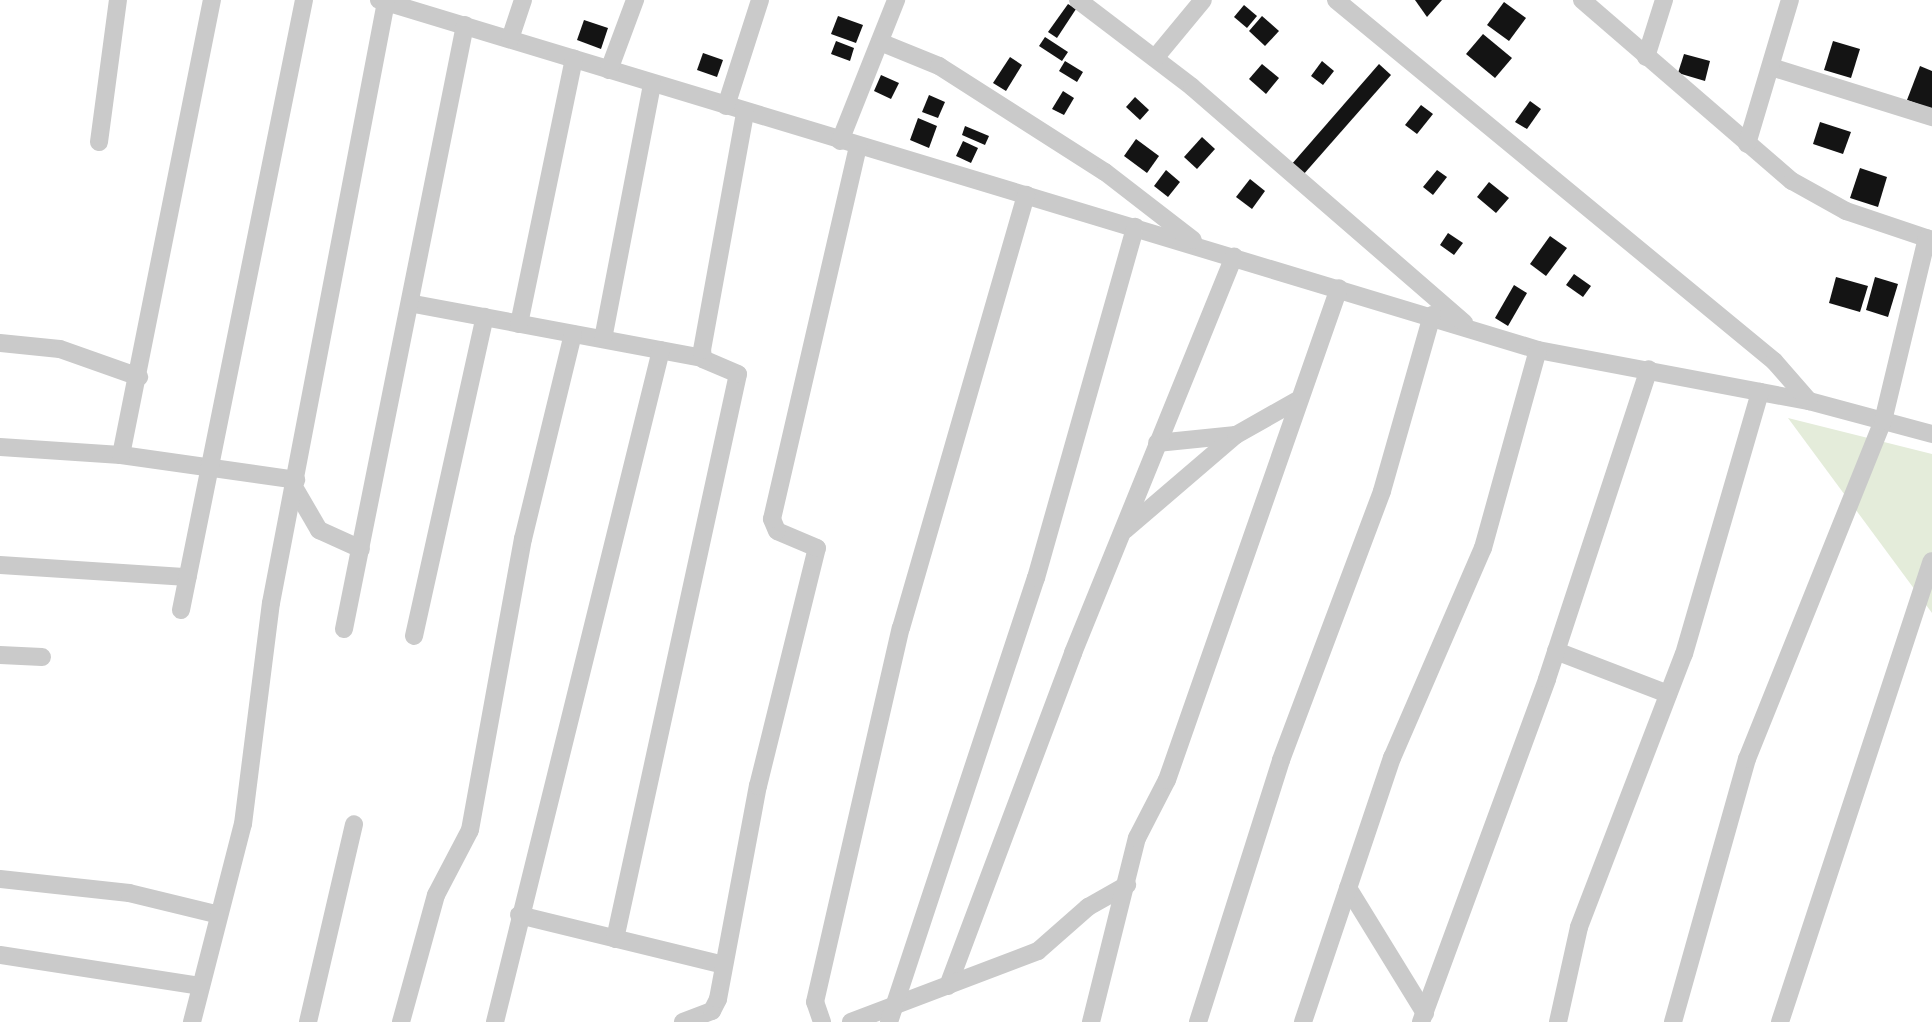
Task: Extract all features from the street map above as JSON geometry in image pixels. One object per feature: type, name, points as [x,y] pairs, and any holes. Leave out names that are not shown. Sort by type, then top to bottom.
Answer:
[{"type":"street","points":[[99,142],[118,0]]},
{"type":"street","points":[[121,455],[212,0]]},
{"type":"street","points":[[181,610],[304,0]]},
{"type":"street","points":[[510,38],[524,0]]},
{"type":"street","points":[[609,70],[635,0]]},
{"type":"street","points":[[726,106],[760,0]]},
{"type":"street","points":[[683,1022],[716,1006],[758,786],[817,548],[773,528],[772,519],[849,143],[896,0]]},
{"type":"street","points":[[1078,0],[1155,58],[1472,330]]},
{"type":"street","points":[[1155,58],[1203,0]]},
{"type":"street","points":[[1336,0],[1774,360],[1809,401]]},
{"type":"street","points":[[1582,0],[1747,144],[1823,202],[1929,240],[1884,422],[1747,759],[1673,1022]]},
{"type":"street","points":[[1646,57],[1664,0]]},
{"type":"street","points":[[1747,144],[1790,0]]},
{"type":"street","points":[[192,1022],[215,914],[243,824],[271,603],[382,1],[418,5],[465,25],[745,113],[1432,315],[1538,350],[1809,401],[1932,434]]},
{"type":"street","points":[[344,629],[414,304],[465,25]]},
{"type":"street","points":[[880,42],[939,66],[1104,172],[1201,246]]},
{"type":"street","points":[[519,324],[574,59]]},
{"type":"street","points":[[1771,67],[1932,117]]},
{"type":"street","points":[[603,340],[652,84]]},
{"type":"street","points":[[702,358],[745,113]]},
{"type":"street","points":[[822,1022],[815,1002],[901,628],[947,452],[1026,195]]},
{"type":"street","points":[[891,1014],[1026,612],[1135,227]]},
{"type":"street","points":[[948,986],[1120,534],[1234,256]]},
{"type":"street","points":[[1091,1022],[1144,820],[1167,780],[1296,401],[1340,288]]},
{"type":"street","points":[[414,304],[702,358],[738,374],[615,938]]},
{"type":"street","points":[[1198,1022],[1281,760],[1382,491],[1432,315]]},
{"type":"street","points":[[414,636],[485,317]]},
{"type":"street","points":[[401,1022],[436,895],[470,830],[523,540],[573,334]]},
{"type":"street","points":[[0,343],[60,349],[139,377]]},
{"type":"street","points":[[495,1022],[519,915],[561,774],[661,350]]},
{"type":"street","points":[[1303,1022],[1392,758],[1482,548],[1538,350]]},
{"type":"street","points":[[1423,1018],[1556,652],[1649,370]]},
{"type":"street","points":[[1558,1022],[1580,926],[1668,694],[1722,535],[1760,392]]},
{"type":"street","points":[[1120,534],[1236,435],[1296,401]]},
{"type":"street","points":[[1157,443],[1236,435]]},
{"type":"street","points":[[0,446],[212,465],[295,483]]},
{"type":"street","points":[[295,483],[319,530],[362,549]]},
{"type":"street","points":[[1780,1022],[1932,560]]},
{"type":"street","points":[[0,565],[188,577]]},
{"type":"street","points":[[1556,652],[1668,694]]},
{"type":"street","points":[[0,654],[42,657]]},
{"type":"street","points":[[308,1022],[354,824]]},
{"type":"street","points":[[0,879],[130,894],[215,914]]},
{"type":"street","points":[[851,1022],[891,1014],[948,986],[1038,951],[1088,907],[1127,885]]},
{"type":"street","points":[[1348,888],[1423,1018]]},
{"type":"street","points":[[519,915],[724,965]]},
{"type":"street","points":[[0,955],[200,986]]},
{"type":"green space","points":[[1788,418],[1932,454],[1932,613]]},
{"type":"building","points":[[1415,0],[1442,0],[1427,17]]},
{"type":"building","points":[[1504,2],[1526,18],[1509,41],[1487,25]]},
{"type":"building","points":[[1068,4],[1076,9],[1057,38],[1048,32]]},
{"type":"building","points":[[1244,5],[1257,16],[1247,28],[1234,17]]},
{"type":"building","points":[[838,16],[863,25],[856,43],[831,34]]},
{"type":"building","points":[[1262,16],[1279,31],[1265,46],[1249,31]]},
{"type":"building","points":[[584,20],[608,28],[601,49],[577,40]]},
{"type":"building","points":[[1483,34],[1512,58],[1495,78],[1466,54]]},
{"type":"building","points":[[1045,37],[1068,52],[1062,61],[1039,46]]},
{"type":"building","points":[[836,41],[854,48],[850,61],[831,54]]},
{"type":"building","points":[[1833,41],[1860,49],[1851,78],[1824,70]]},
{"type":"building","points":[[703,53],[723,60],[717,77],[697,70]]},
{"type":"building","points":[[1684,54],[1710,61],[1705,81],[1678,73]]},
{"type":"building","points":[[1010,57],[1022,65],[1006,91],[993,83]]},
{"type":"building","points":[[1065,61],[1083,72],[1077,82],[1059,71]]},
{"type":"building","points":[[1322,61],[1334,71],[1323,85],[1311,76]]},
{"type":"building","points":[[1262,64],[1279,78],[1266,94],[1249,79]]},
{"type":"building","points":[[1379,64],[1391,75],[1303,175],[1291,165]]},
{"type":"building","points":[[1920,66],[1932,71],[1932,109],[1907,100]]},
{"type":"building","points":[[881,75],[899,83],[891,99],[874,91]]},
{"type":"building","points":[[1063,91],[1074,98],[1064,115],[1052,109]]},
{"type":"building","points":[[929,95],[945,102],[938,118],[922,112]]},
{"type":"building","points":[[1135,97],[1149,110],[1140,120],[1126,107]]},
{"type":"building","points":[[1530,101],[1541,109],[1527,129],[1515,122]]},
{"type":"building","points":[[1421,105],[1433,114],[1417,134],[1405,125]]},
{"type":"building","points":[[918,118],[937,126],[929,148],[910,140]]},
{"type":"building","points":[[1820,122],[1851,132],[1843,154],[1813,144]]},
{"type":"building","points":[[965,126],[989,136],[985,145],[962,135]]},
{"type":"building","points":[[1202,137],[1215,149],[1197,169],[1184,157]]},
{"type":"building","points":[[1136,139],[1159,156],[1147,173],[1124,156]]},
{"type":"building","points":[[963,141],[978,148],[971,163],[956,156]]},
{"type":"building","points":[[1860,168],[1887,177],[1878,207],[1850,198]]},
{"type":"building","points":[[1166,170],[1180,182],[1168,197],[1154,186]]},
{"type":"building","points":[[1437,170],[1447,177],[1433,195],[1423,187]]},
{"type":"building","points":[[1250,179],[1265,191],[1252,209],[1236,197]]},
{"type":"building","points":[[1489,182],[1509,198],[1496,213],[1477,197]]},
{"type":"building","points":[[1448,233],[1463,243],[1454,255],[1440,245]]},
{"type":"building","points":[[1550,236],[1567,248],[1546,276],[1530,264]]},
{"type":"building","points":[[1574,274],[1591,286],[1583,297],[1566,285]]},
{"type":"building","points":[[1836,277],[1868,286],[1860,312],[1829,303]]},
{"type":"building","points":[[1875,277],[1898,284],[1888,317],[1866,310]]},
{"type":"building","points":[[1514,285],[1527,293],[1508,326],[1495,318]]}]
